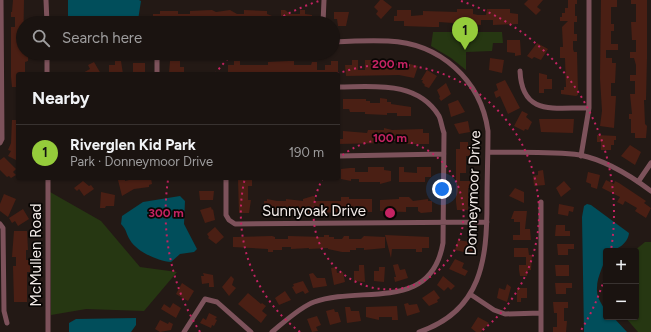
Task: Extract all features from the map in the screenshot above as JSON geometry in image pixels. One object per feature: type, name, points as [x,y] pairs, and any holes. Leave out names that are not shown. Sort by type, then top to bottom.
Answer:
[{"type":"street","points":[[46,0],[47,16]]},
{"type":"street","points":[[324,0],[324,16]]},
{"type":"street","points":[[581,156],[589,108],[589,0]]},
{"type":"street","points":[[0,142],[2,139],[1,2]]},
{"type":"street","name":"Donneymoor Drive","points":[[340,42],[389,41],[415,45],[440,55],[457,69],[472,85],[486,116],[488,152],[487,222],[484,262],[478,279],[470,294],[454,312],[440,323],[419,332]]},
{"type":"street","points":[[47,60],[47,72]]},
{"type":"street","points":[[157,60],[157,72]]},
{"type":"street","points":[[520,71],[520,84],[528,100],[535,105],[544,107],[589,108]]},
{"type":"street","points":[[272,332],[313,302],[344,295],[396,293],[409,289],[422,280],[438,260],[443,243],[444,133],[439,116],[428,103],[413,92],[392,87],[340,87]]},
{"type":"street","points":[[488,152],[555,153],[581,156],[609,165],[651,191]]},
{"type":"street","points":[[340,156],[444,154]]},
{"type":"street","points":[[638,182],[651,163]]},
{"type":"street","name":"McMullen Road","points":[[48,180],[48,332]]},
{"type":"street","name":"Sunnyoak Drive","points":[[226,180],[226,215],[229,220],[235,224],[487,222]]},
{"type":"street","points":[[541,202],[541,332]]},
{"type":"street","points":[[0,224],[2,228],[4,311],[7,322]]},
{"type":"street","points":[[470,294],[494,310],[505,314],[541,313]]},
{"type":"street","points":[[184,332],[205,300],[217,302],[251,332]]},
{"type":"green space","points":[[433,32],[502,32],[503,43],[493,43],[492,51],[466,52],[466,70],[451,58],[431,46]]},
{"type":"green space","points":[[50,192],[101,221],[140,267],[177,272],[144,311],[86,309],[51,315]]},
{"type":"green space","points":[[645,242],[651,242],[651,332],[638,332],[628,320],[639,320],[639,248],[638,248]]},
{"type":"water","points":[[68,0],[141,1],[139,16],[68,16]]},
{"type":"water","points":[[180,196],[185,201],[184,224],[197,249],[194,252],[180,254],[171,262],[154,258],[133,244],[121,224],[122,216],[143,202]]},
{"type":"water","points":[[587,204],[591,205],[629,233],[624,244],[621,246],[617,248],[603,248],[603,265],[597,283],[597,293],[603,308],[603,320],[616,320],[627,332],[584,332],[582,217],[584,206]]},
{"type":"water","points":[[136,318],[136,325],[131,332],[69,332],[69,323],[76,319]]},
{"type":"building","points":[[13,0],[24,0],[24,16],[16,16],[16,60],[28,61],[25,62],[25,72],[16,72],[16,87],[12,87],[11,77],[11,27],[15,27],[15,17],[11,17]]},
{"type":"building","points":[[380,0],[383,0],[392,7],[381,19],[376,14],[378,11],[374,7]]},
{"type":"building","points":[[528,0],[543,0],[537,7],[541,10],[536,15],[524,4]]},
{"type":"building","points":[[568,0],[577,0],[577,4],[575,4],[575,16],[577,16],[577,22],[574,22],[574,34],[577,34],[577,41],[573,41],[574,52],[577,52],[578,95],[576,96],[561,94],[561,90],[564,90],[564,87],[566,87],[565,58],[560,58],[560,47],[563,47],[562,27],[568,21],[560,21],[560,17],[562,17],[562,13],[565,13],[565,8],[568,8]]},
{"type":"building","points":[[601,0],[617,0],[617,7],[611,7],[611,24],[614,24],[614,31],[611,31],[611,44],[618,44],[618,50],[606,50],[606,58],[612,58],[612,63],[616,63],[615,83],[611,83],[611,96],[616,96],[614,128],[600,126],[602,111],[600,78]]},
{"type":"building","points":[[631,0],[647,0],[646,100],[644,100],[645,124],[647,126],[646,138],[635,138],[635,133],[631,133],[631,119],[629,119],[629,114],[632,114],[630,94],[635,94],[635,81],[630,81],[630,75],[636,75],[634,58],[630,58],[630,52],[636,52],[636,40],[632,40],[631,22],[636,22],[636,4],[631,4]]},
{"type":"building","points":[[457,9],[473,9],[473,14],[486,15],[487,9],[510,9],[510,13],[518,14],[518,24],[493,25],[493,20],[481,20],[481,25],[439,22],[439,27],[432,27],[404,26],[404,21],[394,21],[394,16],[397,16],[397,10],[411,10],[411,16],[423,15],[423,11],[457,12]]},
{"type":"building","points":[[212,10],[216,12],[230,10],[237,14],[244,14],[244,10],[267,11],[267,14],[272,16],[153,16],[153,14],[160,14],[160,11],[178,11],[178,14],[190,14],[190,11]]},
{"type":"building","points":[[281,10],[285,10],[290,14],[300,14],[300,10],[305,10],[305,14],[312,15],[281,16]]},
{"type":"building","points":[[334,12],[349,12],[346,26],[340,26],[340,16],[334,16]]},
{"type":"building","points":[[507,40],[520,40],[521,55],[515,56],[515,53],[507,52]]},
{"type":"building","points":[[537,43],[548,49],[541,60],[534,57],[532,59],[527,56]]},
{"type":"building","points":[[490,58],[504,60],[502,73],[489,70]]},
{"type":"building","points":[[352,60],[358,60],[358,70],[365,70],[365,60],[372,60],[372,65],[389,65],[389,61],[395,61],[395,70],[404,70],[406,63],[418,66],[414,78],[399,75],[346,76],[345,65],[352,65]]},
{"type":"building","points":[[115,61],[121,61],[123,72],[109,72],[109,65],[115,65]]},
{"type":"building","points":[[170,61],[180,61],[180,67],[184,67],[184,72],[169,72]]},
{"type":"building","points":[[234,61],[240,61],[240,65],[268,65],[268,62],[294,61],[294,65],[311,65],[312,62],[317,62],[317,70],[325,70],[325,65],[331,65],[331,61],[338,61],[338,72],[228,72],[228,65],[234,65]]},
{"type":"building","points":[[94,62],[100,72],[85,72],[90,69],[88,65]]},
{"type":"building","points":[[133,63],[145,63],[145,72],[133,72]]},
{"type":"building","points":[[427,70],[437,76],[429,88],[424,86],[425,85],[422,82],[423,80],[421,80]]},
{"type":"building","points":[[539,73],[547,75],[547,79],[552,79],[552,89],[544,89],[544,93],[539,93]]},
{"type":"building","points":[[505,80],[520,108],[508,114],[500,96],[496,98],[494,92],[498,90],[496,84]]},
{"type":"building","points":[[446,83],[451,94],[441,101],[437,90]]},
{"type":"building","points":[[380,98],[387,99],[387,102],[391,102],[391,104],[411,107],[411,116],[397,116],[397,113],[387,113],[387,115],[365,114],[365,112],[350,112],[349,109],[343,109],[343,99],[366,99],[366,101],[370,101],[370,103],[380,103]]},
{"type":"building","points":[[458,100],[465,112],[451,117],[448,104]]},
{"type":"building","points":[[522,111],[528,114],[526,117],[532,122],[528,130],[525,129],[524,131],[514,126]]},
{"type":"building","points":[[539,119],[574,119],[573,133],[541,132]]},
{"type":"building","points":[[12,120],[16,120],[16,160],[8,156],[11,151],[8,150],[11,143]]},
{"type":"building","points":[[468,121],[470,132],[459,134],[454,124]]},
{"type":"building","points":[[384,128],[392,130],[423,129],[423,133],[429,133],[429,144],[399,144],[399,140],[390,140],[385,143],[340,144],[340,139],[343,139],[343,131],[367,133],[368,130],[384,130]]},
{"type":"building","points":[[597,135],[616,136],[614,145],[611,145],[611,150],[601,150],[601,142],[597,142]]},
{"type":"building","points":[[460,142],[468,142],[468,145],[470,145],[470,156],[466,156],[466,173],[460,173],[460,181],[471,181],[471,188],[468,188],[468,210],[457,210],[456,202],[456,149],[460,149]]},
{"type":"building","points":[[630,145],[641,152],[635,165],[621,156]]},
{"type":"building","points":[[4,157],[16,169],[13,172],[16,175],[11,178],[9,176],[7,177],[0,170],[0,160]]},
{"type":"building","points":[[368,167],[384,167],[384,170],[391,171],[391,181],[380,184],[380,182],[359,182],[359,179],[351,179],[351,181],[341,179],[341,169],[355,168],[355,172],[368,172]]},
{"type":"building","points":[[399,167],[404,167],[404,172],[417,173],[417,167],[431,167],[431,177],[425,177],[425,182],[399,182]]},
{"type":"building","points":[[543,170],[545,185],[534,186],[533,176],[538,175],[538,171]]},
{"type":"building","points":[[588,172],[600,175],[597,189],[591,187],[591,184],[586,182]]},
{"type":"building","points":[[118,180],[151,180],[152,184],[149,185],[149,187],[134,189],[122,196]]},
{"type":"building","points":[[238,180],[252,180],[252,186],[248,186],[248,200],[251,200],[249,213],[239,213]]},
{"type":"building","points":[[606,180],[614,184],[615,181],[619,183],[646,201],[644,203],[651,208],[646,218],[635,211],[637,208],[625,201],[623,205],[617,202],[620,197],[602,188]]},
{"type":"building","points":[[83,181],[89,186],[91,185],[94,189],[84,196],[79,189],[77,191],[74,188]]},
{"type":"building","points":[[564,181],[571,189],[561,197],[556,188]]},
{"type":"building","points":[[515,188],[524,192],[524,203],[509,196]]},
{"type":"building","points":[[199,191],[214,191],[213,200],[200,200]]},
{"type":"building","points":[[101,192],[115,195],[114,206],[100,208]]},
{"type":"building","points":[[4,194],[16,199],[8,217],[0,211],[0,204]]},
{"type":"building","points":[[313,196],[315,197],[315,201],[341,201],[341,197],[349,197],[349,199],[372,199],[372,212],[361,209],[361,206],[346,207],[346,212],[308,213],[308,209],[296,209],[296,212],[264,211],[264,201],[267,201],[267,199],[277,201],[286,201],[286,199],[303,201],[303,199]]},
{"type":"building","points":[[399,197],[409,197],[413,201],[428,199],[428,201],[432,201],[432,212],[421,213],[418,211],[418,207],[406,207],[406,212],[380,211],[380,200],[399,199]]},
{"type":"building","points":[[559,204],[574,207],[573,212],[569,211],[568,216],[558,214]]},
{"type":"building","points":[[211,207],[212,210],[213,209],[215,220],[205,223],[200,210]]},
{"type":"building","points":[[23,209],[29,219],[18,226],[15,221],[12,223],[9,218]]},
{"type":"building","points":[[514,211],[527,211],[525,229],[530,229],[531,240],[513,240],[513,235],[520,235],[520,222],[514,222],[514,219],[511,219]]},
{"type":"building","points":[[556,225],[565,225],[565,231],[570,231],[570,236],[555,236]]},
{"type":"building","points":[[215,227],[224,237],[216,244],[208,238],[209,237],[207,234]]},
{"type":"building","points":[[14,231],[27,231],[28,250],[26,250],[26,260],[30,260],[30,272],[27,272],[27,302],[14,302],[13,266],[16,266],[16,257],[12,257]]},
{"type":"building","points":[[324,235],[334,237],[334,239],[342,239],[344,236],[349,236],[349,239],[361,239],[364,236],[385,237],[385,248],[364,250],[364,248],[356,248],[356,250],[350,250],[350,252],[342,252],[328,248],[291,249],[291,247],[282,247],[282,250],[273,250],[273,252],[268,252],[268,249],[233,247],[233,237],[272,236],[275,237],[275,239],[288,239],[288,236],[324,237]]},
{"type":"building","points":[[385,235],[429,237],[429,248],[422,248],[422,252],[416,252],[416,249],[392,249],[391,258]]},
{"type":"building","points":[[458,240],[470,242],[469,248],[473,249],[472,254],[455,250]]},
{"type":"building","points":[[557,244],[574,244],[574,249],[568,249],[568,255],[558,255]]},
{"type":"building","points":[[514,248],[528,248],[529,255],[532,255],[531,270],[528,270],[527,276],[520,276],[519,270],[519,265],[526,265],[526,257],[514,257]]},
{"type":"building","points":[[455,259],[464,263],[462,268],[468,271],[465,276],[449,269]]},
{"type":"building","points":[[398,264],[400,270],[405,269],[408,278],[395,282],[394,277],[396,277],[393,265]]},
{"type":"building","points":[[359,265],[364,265],[365,282],[354,281],[354,271],[359,271]]},
{"type":"building","points":[[555,265],[569,265],[569,276],[556,276]]},
{"type":"building","points":[[336,267],[337,273],[343,272],[345,282],[334,285],[331,268]]},
{"type":"building","points":[[379,267],[385,267],[384,282],[374,281],[374,271],[379,271]]},
{"type":"building","points":[[203,273],[213,275],[214,287],[209,287],[209,283],[202,284],[201,276],[204,276]]},
{"type":"building","points":[[313,273],[317,278],[325,278],[327,286],[313,288],[309,274]]},
{"type":"building","points":[[231,276],[234,279],[232,285],[236,288],[229,296],[222,287]]},
{"type":"building","points":[[443,276],[455,286],[451,290],[448,287],[444,291],[437,285]]},
{"type":"building","points":[[303,281],[309,292],[305,294],[303,291],[296,294],[292,287],[294,286],[293,284]]},
{"type":"building","points":[[182,283],[194,291],[188,301],[176,294]]},
{"type":"building","points":[[555,283],[572,283],[572,288],[566,288],[566,294],[556,294]]},
{"type":"building","points":[[507,284],[511,287],[507,302],[497,298],[499,288],[505,290]]},
{"type":"building","points":[[517,288],[527,288],[527,298],[521,298],[521,302],[517,302]]},
{"type":"building","points":[[434,290],[440,298],[437,300],[438,302],[429,306],[422,298]]},
{"type":"building","points":[[285,291],[291,300],[279,305],[275,298]]},
{"type":"building","points":[[248,293],[261,304],[262,303],[266,306],[262,311],[267,315],[261,323],[238,304]]},
{"type":"building","points":[[553,302],[568,302],[568,308],[564,308],[564,321],[567,321],[566,332],[553,332],[553,327],[557,327],[557,313],[554,313]]},
{"type":"building","points":[[173,303],[181,308],[176,318],[161,309],[164,304],[170,308]]},
{"type":"building","points":[[408,303],[409,305],[417,304],[420,312],[407,316],[404,304]]},
{"type":"building","points":[[397,306],[398,320],[392,320],[392,317],[379,317],[379,320],[366,317],[366,307]]},
{"type":"building","points":[[345,307],[350,307],[351,311],[359,311],[361,321],[347,323]]},
{"type":"building","points":[[334,309],[335,312],[338,312],[341,322],[330,325],[326,311]]},
{"type":"building","points":[[209,313],[217,317],[215,319],[217,320],[214,326],[212,325],[211,328],[200,323],[203,318],[206,320]]},
{"type":"building","points":[[317,316],[321,325],[316,327],[318,331],[312,332],[307,319]]},
{"type":"building","points":[[478,317],[489,323],[481,332],[476,332],[471,328]]},
{"type":"building","points":[[160,320],[168,324],[169,322],[173,324],[171,330],[160,332],[155,329]]},
{"type":"place","name":"Riverglen Kid Park","points":[[465,50]]}]
